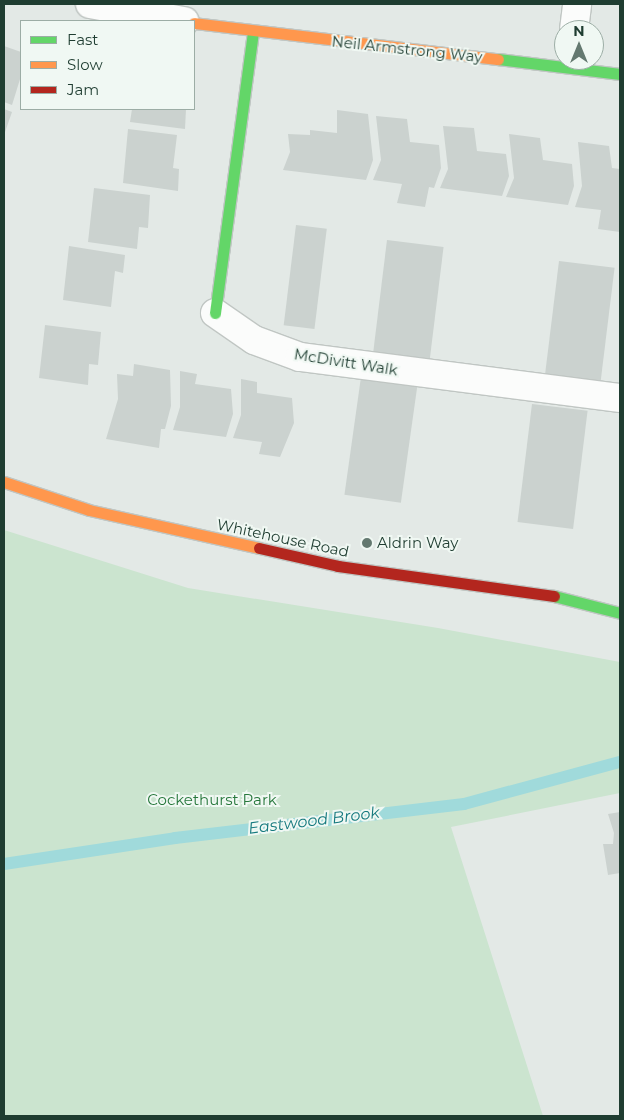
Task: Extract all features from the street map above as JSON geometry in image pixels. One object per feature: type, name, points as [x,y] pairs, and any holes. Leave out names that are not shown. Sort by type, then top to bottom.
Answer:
[{"type":"street","points":[[90,4],[178,20]]},
{"type":"street","points":[[575,20],[577,4]]},
{"type":"street","name":"Neil Armstrong Way","points":[[195,23],[252,32],[554,62]]},
{"type":"street","name":"McDivitt Walk","points":[[252,32],[215,313],[254,340],[300,358],[620,398]]},
{"type":"street","name":"Neil Armstrong Way","points":[[600,70],[620,74]]},
{"type":"street","name":"Whitehouse Road","points":[[4,482],[89,510],[338,566],[574,599],[620,613]]},
{"type":"green space","name":"Cockethurst Park","points":[[4,530],[188,588],[438,628],[620,662],[620,793],[451,827],[543,1116],[4,1116]]},
{"type":"building","points":[[4,46],[20,52],[20,79],[12,105],[4,102]]},
{"type":"building","points":[[4,109],[12,112],[4,135]]},
{"type":"building","points":[[132,110],[186,110],[185,129],[130,122]]},
{"type":"building","points":[[337,110],[368,114],[373,160],[366,180],[283,170],[290,152],[288,134],[310,135],[310,130],[337,133]]},
{"type":"building","points":[[376,116],[407,119],[410,142],[439,145],[441,168],[434,188],[429,187],[425,207],[397,203],[402,184],[373,180],[381,160]]},
{"type":"building","points":[[443,126],[474,128],[477,151],[506,154],[509,176],[502,196],[440,188],[448,169]]},
{"type":"building","points":[[128,129],[177,135],[173,168],[179,169],[178,191],[123,183]]},
{"type":"building","points":[[509,134],[540,138],[543,160],[572,164],[574,186],[568,205],[506,197],[514,178]]},
{"type":"building","points":[[578,142],[609,146],[612,168],[620,169],[620,232],[598,229],[601,210],[575,207],[582,186]]},
{"type":"building","points":[[94,188],[150,195],[148,228],[139,227],[137,249],[88,242]]},
{"type":"building","points":[[296,225],[327,229],[314,329],[284,325]]},
{"type":"building","points":[[387,240],[444,247],[429,365],[372,358]]},
{"type":"building","points":[[69,246],[125,255],[123,273],[115,271],[111,307],[63,300]]},
{"type":"building","points":[[559,261],[615,268],[600,385],[545,378]]},
{"type":"building","points":[[45,325],[101,332],[98,365],[89,364],[88,385],[39,378]]},
{"type":"building","points":[[134,364],[170,370],[171,406],[165,429],[161,429],[159,448],[106,439],[118,399],[117,374],[133,376]]},
{"type":"building","points":[[180,371],[197,374],[195,384],[231,389],[233,414],[226,437],[173,430],[180,407]]},
{"type":"building","points":[[361,377],[417,385],[401,503],[344,495]]},
{"type":"building","points":[[241,379],[257,382],[257,393],[292,398],[294,423],[280,457],[259,454],[262,442],[233,438],[241,415]]},
{"type":"building","points":[[532,404],[588,411],[573,529],[517,522]]},
{"type":"building","points":[[620,812],[620,873],[608,875],[603,844],[613,844],[614,833],[608,814]]},
{"type":"waterway","name":"Eastwood Brook","points":[[4,864],[175,838],[464,804],[620,762]]},
{"type":"traffic: fast","points":[[215,313],[253,32]]},
{"type":"traffic: fast","points":[[498,59],[620,74]]},
{"type":"traffic: fast","points":[[554,596],[620,613]]},
{"type":"traffic: slow","points":[[195,23],[498,59]]},
{"type":"traffic: slow","points":[[4,482],[89,510],[259,548]]},
{"type":"traffic: jam","points":[[259,548],[338,566],[554,596]]},
{"type":"place","name":"Aldrin Way","points":[[367,543]]}]
